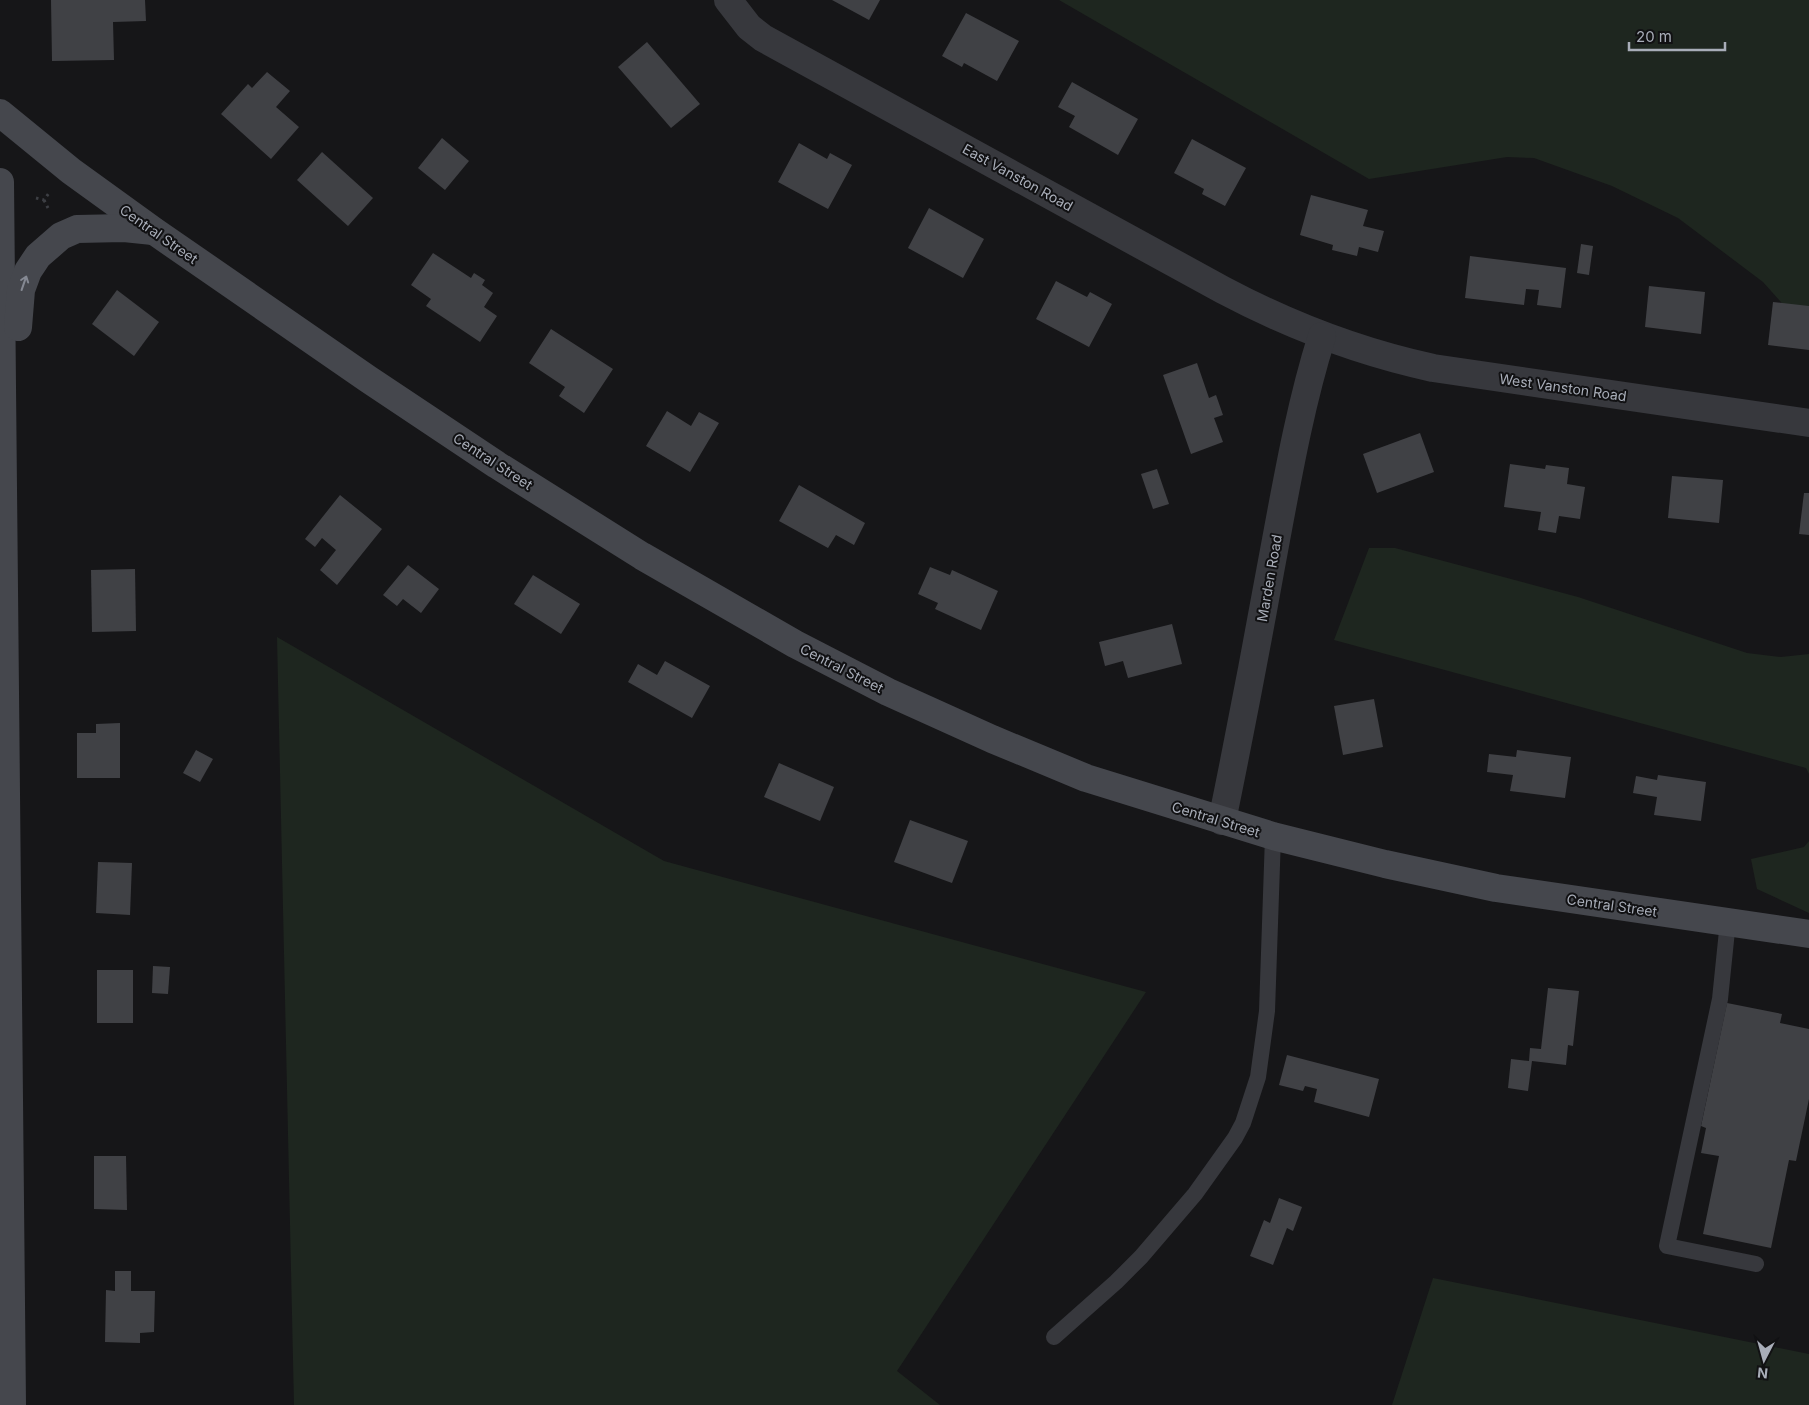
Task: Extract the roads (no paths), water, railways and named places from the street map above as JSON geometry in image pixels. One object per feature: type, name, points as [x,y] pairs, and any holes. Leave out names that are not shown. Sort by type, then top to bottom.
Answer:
[{"type":"main road","name":"Central Street","points":[[0,113],[71,171],[154,231],[360,374],[497,465],[642,556],[795,644],[888,692],[1086,778],[1273,836],[1385,864],[1496,888],[1809,934]]},
{"type":"main road","points":[[0,182],[7,1042],[5,1145],[12,1405]]},
{"type":"main road","points":[[3,506],[21,290],[28,271],[38,256],[61,236],[77,229],[124,228],[154,231]]},
{"type":"street","name":"East Vanston Road","points":[[728,0],[749,27],[763,38],[1230,294],[1283,320],[1322,336]]},
{"type":"street","name":"West Vanston Road","points":[[1322,336],[1401,361],[1433,368],[1809,423]]},
{"type":"street","name":"Marden Road","points":[[1222,821],[1250,686],[1284,495],[1312,365],[1322,336]]},
{"type":"lane","points":[[1054,1337],[1141,1257],[1195,1194],[1235,1138],[1243,1123],[1258,1077],[1264,1038],[1268,998],[1273,836]]},
{"type":"lane","points":[[1728,922],[1720,999],[1667,1246],[1756,1264]]}]
